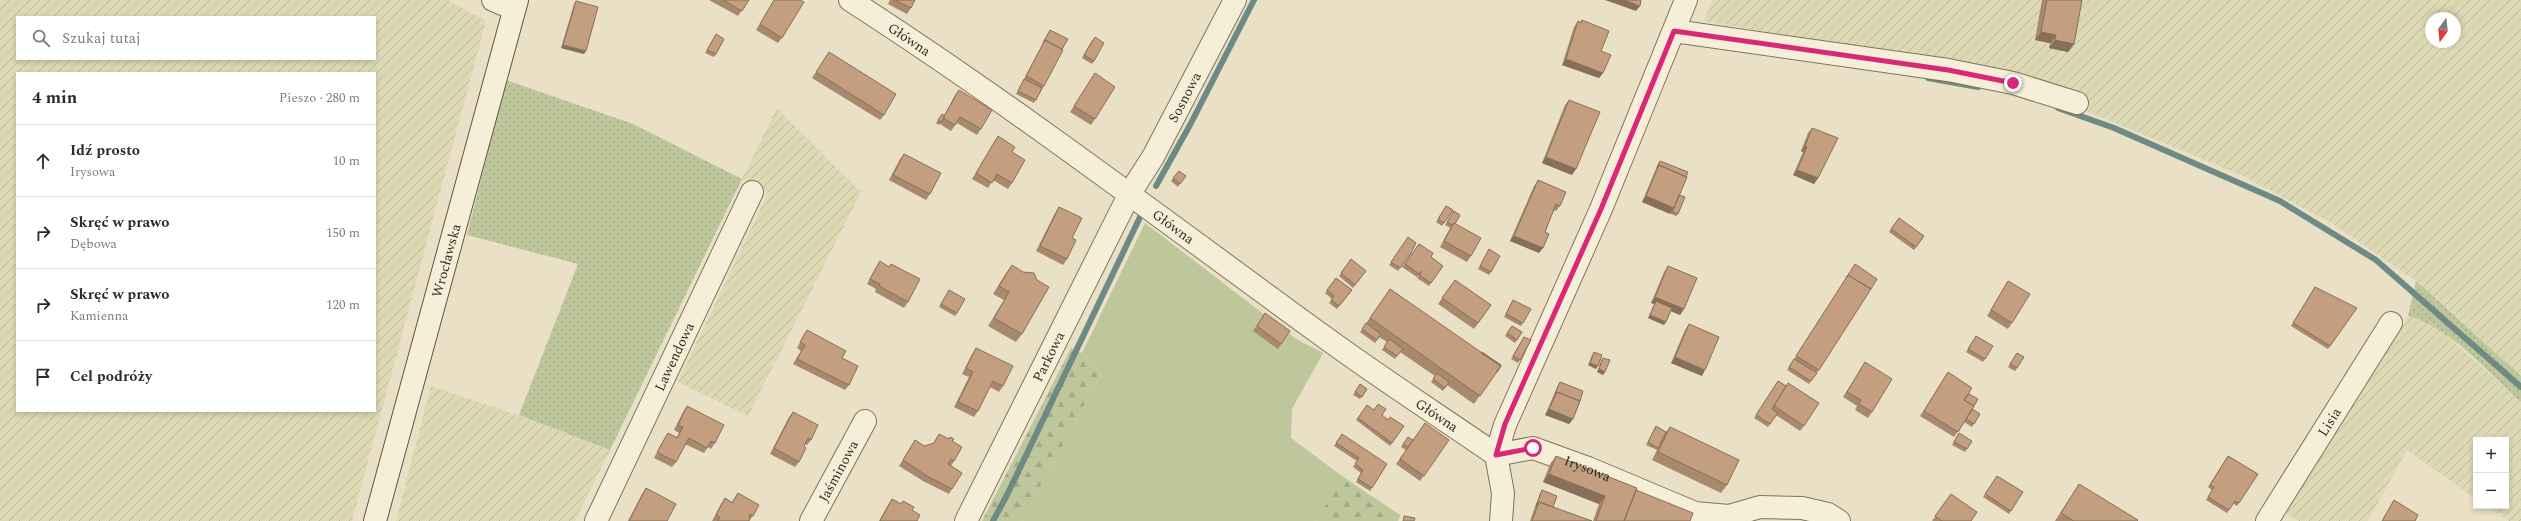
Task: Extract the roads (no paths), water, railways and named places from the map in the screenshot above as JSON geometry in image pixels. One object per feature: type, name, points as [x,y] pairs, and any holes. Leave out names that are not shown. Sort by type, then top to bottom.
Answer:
[{"type":"street","points":[[493,0],[516,4]]},
{"type":"street","name":"Sosnowa","points":[[1130,193],[1154,157],[1235,0]]},
{"type":"street","points":[[1501,521],[1503,493],[1496,455],[1505,424],[1601,209],[1686,0]]},
{"type":"street","name":"Wrocławska","points":[[375,521],[516,4]]},
{"type":"street","name":"Główna","points":[[863,4],[1130,193],[1324,337],[1496,455]]},
{"type":"street","points":[[1674,31],[1948,70],[2013,83],[2077,103]]},
{"type":"street","name":"Lawendowa","points":[[596,521],[752,192]]},
{"type":"street","name":"Parkowa","points":[[966,521],[1130,193]]},
{"type":"street","name":"Lisia","points":[[2267,521],[2391,323]]},
{"type":"street","name":"Jaśminowa","points":[[810,521],[865,421]]},
{"type":"street","name":"Irysowa","points":[[1496,455],[1533,448],[1588,468],[1695,513],[1729,516],[1760,507],[1802,508],[1828,514],[1839,521]]},
{"type":"waterway","points":[[1156,186],[1190,125],[1254,0]]},
{"type":"waterway","points":[[1928,78],[1978,87]]},
{"type":"waterway","points":[[2058,108],[2114,128],[2280,201],[2376,260],[2521,387]]},
{"type":"waterway","points":[[993,521],[1007,495],[1142,213]]}]
